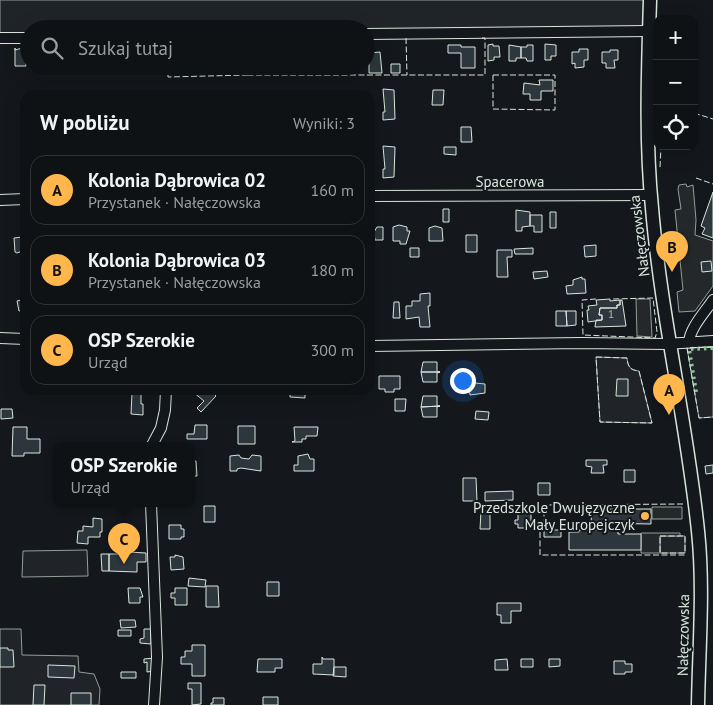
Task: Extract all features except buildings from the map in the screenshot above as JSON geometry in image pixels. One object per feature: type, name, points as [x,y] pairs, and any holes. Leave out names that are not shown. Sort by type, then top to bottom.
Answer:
[{"type":"main road","name":"Nałęczowska","points":[[650,0],[648,144],[651,195],[655,239],[698,533],[700,580],[698,705]]},
{"type":"street","points":[[375,34],[649,30]]},
{"type":"street","points":[[0,38],[20,38]]},
{"type":"street","name":"Spacerowa","points":[[375,196],[651,195]]},
{"type":"street","points":[[0,200],[20,199]]},
{"type":"street","points":[[689,342],[695,327],[713,300]]},
{"type":"street","points":[[0,338],[20,339]]},
{"type":"street","points":[[375,346],[671,344],[713,341]]},
{"type":"street","points":[[154,442],[161,428],[166,395]]},
{"type":"street","points":[[151,507],[158,657],[154,705]]},
{"type":"shaded area","points":[[0,0],[644,0],[644,29],[375,34],[375,20],[20,20],[20,40],[0,41]]},
{"type":"shaded area","points":[[686,184],[687,187],[693,185],[696,220],[695,235],[713,241],[713,286],[695,311],[679,312],[677,292],[683,290],[675,210],[681,209],[679,185]]},
{"type":"shaded area","points":[[636,299],[650,299],[652,337],[637,336]]},
{"type":"shaded area","points":[[713,347],[713,417],[699,418],[687,348]]},
{"type":"shaded area","points":[[596,357],[627,358],[630,368],[639,371],[652,423],[600,422]]},
{"type":"shaded area","points":[[652,507],[682,507],[682,519],[652,519]]},
{"type":"shaded area","points":[[641,533],[680,533],[680,536],[660,536],[660,553],[641,553]]},
{"type":"shaded area","points":[[660,536],[685,536],[685,553],[660,553]]},
{"type":"shaded area","points":[[87,550],[88,576],[22,577],[23,551]]},
{"type":"shaded area","points":[[0,629],[21,629],[22,655],[78,656],[79,672],[94,674],[100,689],[99,705],[0,705]]},
{"type":"hedge","points":[[696,392],[689,349],[713,348]]},
{"type":"fence","points":[[406,38],[407,75]]},
{"type":"fence","points":[[375,75],[485,75],[485,38],[482,38]]},
{"type":"fence","points":[[168,75],[168,77],[248,75]]},
{"type":"fence","points":[[248,75],[325,75]]},
{"type":"fence","points":[[325,75],[375,75]]},
{"type":"fence","points":[[493,75],[555,75],[555,110],[493,109],[493,75]]},
{"type":"fence","points":[[698,114],[713,119]]},
{"type":"fence","points":[[660,167],[661,150]]},
{"type":"fence","points":[[696,178],[713,184]]},
{"type":"fence","points":[[596,299],[582,300],[583,335],[655,338],[657,332],[653,298],[613,299]]},
{"type":"fence","points":[[713,347],[687,348],[699,418],[713,417]]},
{"type":"fence","points":[[596,357],[627,358],[630,368],[639,371],[652,423],[600,422],[596,357]]},
{"type":"fence","points":[[683,504],[544,505],[544,529],[540,529],[540,555],[687,555]]},
{"type":"fence","points":[[660,536],[685,536],[685,553],[660,553],[660,536]]},
{"type":"place","name":"Kolonia Dąbrowica 03","points":[[672,272]]},
{"type":"place","name":"Kolonia Dąbrowica 02","points":[[669,415]]},
{"type":"place","name":"Przedszkole Dwujęzyczne Mały Europejczyk","points":[[645,516]]},
{"type":"place","name":"OSP Szerokie","points":[[124,564]]}]
